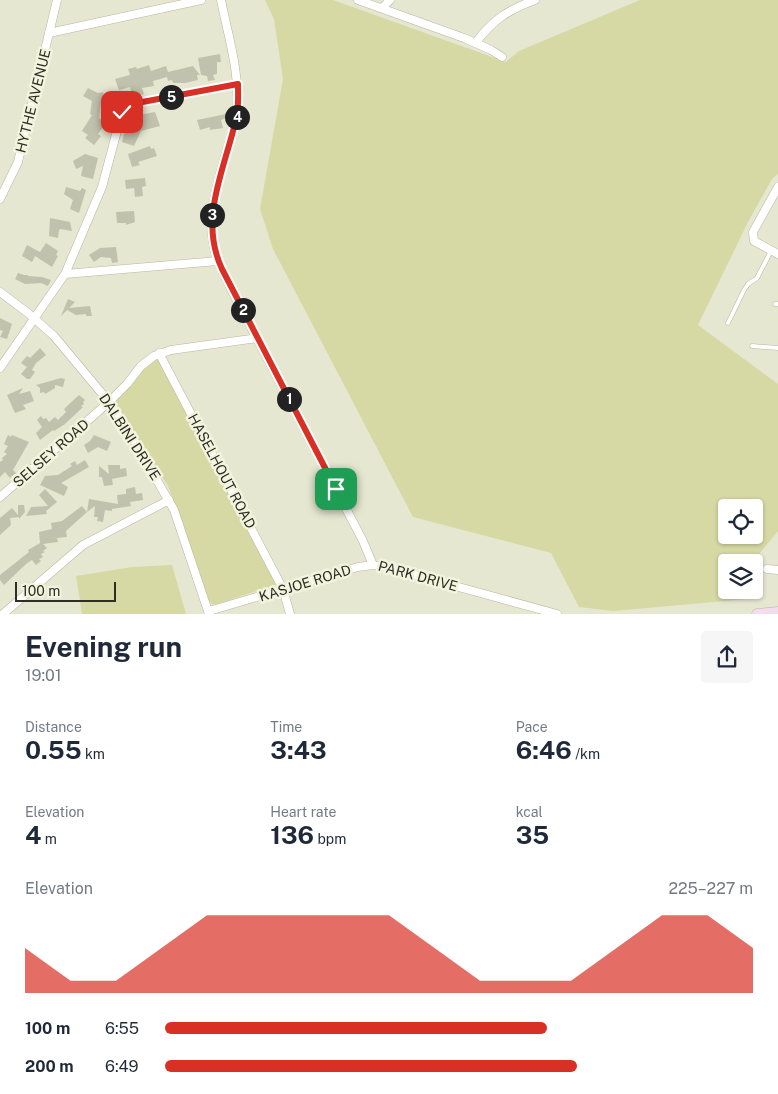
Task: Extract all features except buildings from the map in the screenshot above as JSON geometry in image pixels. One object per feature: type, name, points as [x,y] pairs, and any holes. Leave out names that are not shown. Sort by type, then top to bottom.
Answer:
[{"type":"street","name":"HYTHE AVENUE","points":[[0,199],[18,162],[58,0]]},
{"type":"street","points":[[49,33],[201,0]]},
{"type":"street","name":"PARK DRIVE","points":[[221,0],[238,84],[237,116],[214,196],[212,212],[212,232],[218,261],[363,541],[373,565],[557,614]]},
{"type":"street","points":[[358,0],[476,42],[502,57]]},
{"type":"street","points":[[382,8],[390,0]]},
{"type":"street","points":[[476,42],[501,15],[535,0]]},
{"type":"street","points":[[0,368],[66,274],[102,187],[122,112],[128,106],[137,103],[238,84]]},
{"type":"street","points":[[775,253],[753,240],[753,232],[778,187]]},
{"type":"street","points":[[66,274],[218,261]]},
{"type":"street","name":"DALBINI DRIVE","points":[[0,292],[36,319],[54,336],[110,402],[169,500],[184,537],[209,612]]},
{"type":"street","points":[[159,353],[258,338]]},
{"type":"street","name":"SELSEY ROAD","points":[[0,497],[110,402],[145,362],[159,353]]},
{"type":"street","name":"HASELHOUT ROAD","points":[[159,353],[284,589],[290,614]]},
{"type":"street","points":[[3,614],[83,545],[169,500]]},
{"type":"street","name":"KASJOE ROAD","points":[[209,612],[358,566],[373,565]]},
{"type":"street","points":[[767,570],[778,570]]},
{"type":"street","points":[[757,614],[778,612]]},
{"type":"lane","points":[[728,323],[748,284],[757,278],[775,253]]},
{"type":"lane","points":[[752,346],[778,348]]},
{"type":"green space","points":[[265,0],[333,0],[506,62],[519,51],[640,0],[778,0],[778,174],[772,179],[748,222],[698,325],[778,384],[778,531],[760,554],[718,554],[718,599],[747,599],[613,611],[579,607],[551,553],[413,517],[273,249],[260,209],[283,79],[274,19]]},
{"type":"green space","points":[[156,359],[160,361],[275,580],[275,585],[217,604],[212,604],[209,601],[168,486],[115,401],[141,368]]},
{"type":"green space","points":[[172,565],[186,614],[82,614],[76,576],[132,567]]},
{"type":"route","points":[[122,112],[128,106],[137,103],[238,84],[237,116],[214,196],[212,232],[215,250],[222,269],[336,489]]}]
